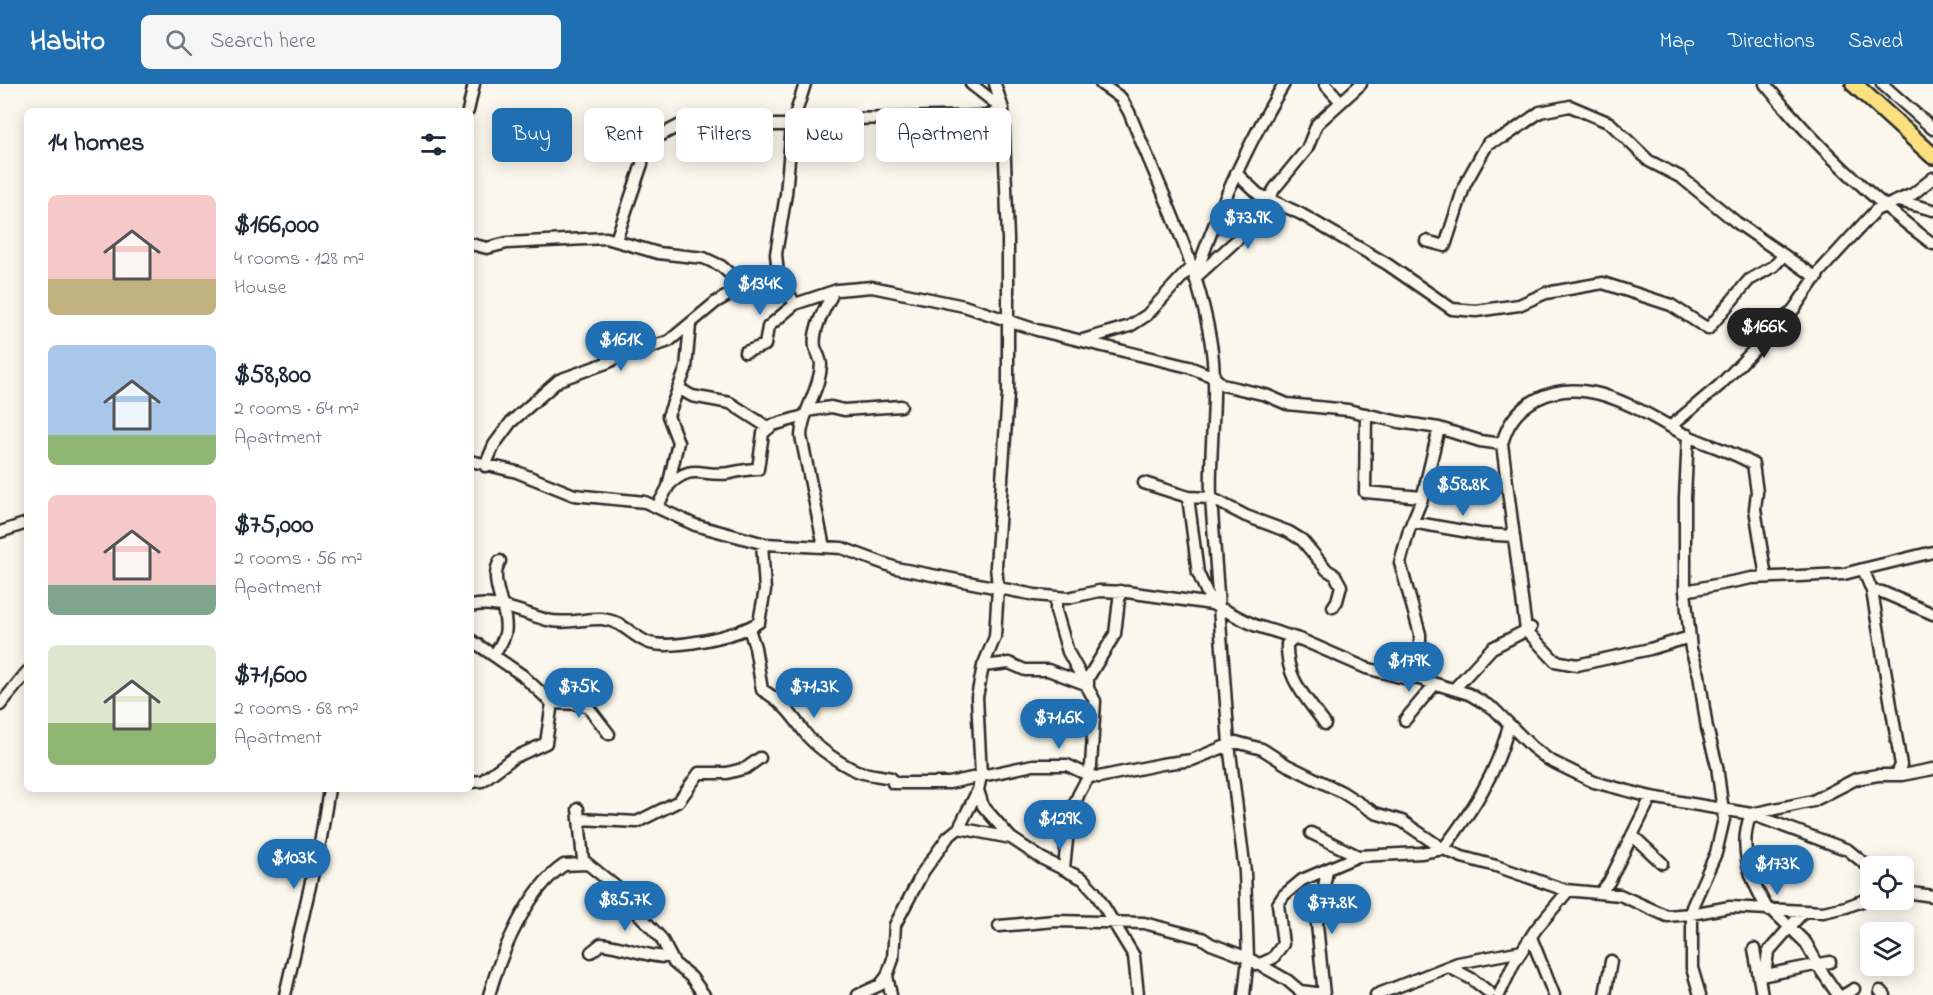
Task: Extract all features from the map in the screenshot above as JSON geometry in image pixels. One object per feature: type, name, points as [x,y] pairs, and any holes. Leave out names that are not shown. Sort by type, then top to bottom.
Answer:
[{"type":"highway","points":[[1854,84],[1933,156]]},
{"type":"street","points":[[469,108],[474,84]]},
{"type":"street","points":[[797,108],[805,84]]},
{"type":"street","points":[[971,84],[1002,108]]},
{"type":"street","points":[[1101,84],[1121,99],[1126,106],[1193,273],[1212,349],[1214,377],[1210,469],[1216,606],[1228,744],[1245,872],[1248,958],[1244,995]]},
{"type":"street","points":[[1193,273],[1236,173],[1265,115],[1284,84]]},
{"type":"street","points":[[1325,84],[1341,102]]},
{"type":"street","points":[[1082,340],[1126,328],[1147,315],[1193,273],[1252,226],[1268,199],[1307,149],[1317,124],[1361,84]]},
{"type":"street","points":[[1765,84],[1784,108],[1884,207],[1933,244]]},
{"type":"street","points":[[1882,84],[1933,129]]},
{"type":"street","points":[[998,86],[1003,108]]},
{"type":"street","points":[[1426,241],[1445,246],[1465,184],[1488,143],[1506,136],[1540,112],[1570,106],[1610,123],[1649,161],[1682,178],[1736,222],[1816,278]]},
{"type":"street","points":[[616,240],[642,164],[644,144],[690,120],[726,119],[751,125],[785,125]]},
{"type":"street","points":[[789,162],[786,194],[777,240],[778,276],[795,304]]},
{"type":"street","points":[[858,995],[880,985],[887,976],[893,958],[895,925],[923,872],[948,837],[958,828],[978,790],[981,776],[977,697],[983,666],[995,637],[998,587],[996,566],[1008,394],[1006,320],[1008,239],[1005,162]]},
{"type":"street","points":[[1236,173],[1250,187],[1268,199],[1301,214],[1379,260],[1452,309],[1476,311],[1519,305],[1546,293],[1603,283],[1671,305],[1708,329],[1749,280],[1774,266],[1784,255]]},
{"type":"street","points":[[1671,426],[1720,385],[1794,309],[1816,278],[1876,210],[1899,201],[1933,178]]},
{"type":"street","points":[[1899,201],[1933,210]]},
{"type":"street","points":[[474,245],[487,248],[507,243],[606,238],[658,253],[704,258],[722,266],[729,273],[755,280]]},
{"type":"street","points":[[485,466],[494,446],[512,422],[559,380],[609,362],[624,353],[644,350],[669,341],[716,302],[755,280],[778,276]]},
{"type":"street","points":[[745,352],[765,345],[768,327],[795,304],[834,291],[872,287],[964,306],[1006,320],[1127,351],[1214,377],[1223,385],[1266,395],[1287,404],[1366,414],[1439,428],[1480,441],[1502,444]]},
{"type":"street","points":[[824,548],[801,436],[805,414],[821,364],[815,346],[816,331],[834,291]]},
{"type":"street","points":[[657,507],[668,487],[678,442],[669,416],[671,404],[680,389],[686,368],[690,324]]},
{"type":"street","points":[[1126,328],[1123,340],[1127,351]]},
{"type":"street","points":[[680,389],[692,396],[730,403],[769,428]]},
{"type":"street","points":[[1690,637],[1650,649],[1577,665],[1555,661],[1528,629],[1513,536],[1502,444],[1514,417],[1529,403],[1552,391],[1581,390],[1617,400],[1688,435],[1731,451],[1753,464],[1757,492],[1755,509],[1766,577]]},
{"type":"street","points":[[668,487],[687,472],[729,473],[739,469],[758,469],[760,441],[763,433],[795,417],[831,407],[844,410],[901,406]]},
{"type":"street","points":[[1366,414],[1365,492],[1422,497]]},
{"type":"street","points":[[1416,678],[1420,661],[1420,634],[1400,563],[1422,497],[1439,428]]},
{"type":"street","points":[[1688,435],[1685,591],[1690,637],[1707,728],[1718,766],[1724,810],[1722,837],[1706,879],[1694,901],[1691,914],[1692,968],[1700,995]]},
{"type":"street","points":[[474,462],[517,472],[574,495],[624,498],[657,507],[695,525],[762,543],[855,552],[896,568],[1056,597],[1068,598],[1099,591],[1120,591],[1216,606],[1254,625],[1294,638],[1366,668],[1455,688],[1482,701],[1541,754],[1594,782],[1651,797],[1751,814],[1848,850],[1860,860]]},
{"type":"street","points":[[1144,483],[1188,497],[1211,498],[1302,540],[1326,570],[1335,575],[1341,585],[1338,601],[1333,607]]},
{"type":"street","points":[[1188,497],[1198,573],[1216,606]]},
{"type":"street","points":[[1412,522],[1480,534],[1513,536]]},
{"type":"street","points":[[0,532],[24,524]]},
{"type":"street","points":[[474,605],[504,607],[548,620],[615,622],[627,627],[644,640],[661,644],[711,639],[749,629],[759,622],[765,590],[762,543]]},
{"type":"street","points":[[1685,591],[1766,577],[1844,574],[1933,552]]},
{"type":"street","points":[[494,655],[505,636],[504,607],[495,575],[500,561]]},
{"type":"street","points":[[1863,569],[1872,591],[1901,765],[1897,774]]},
{"type":"street","points":[[1088,686],[1088,678],[1115,634],[1120,591]]},
{"type":"street","points":[[1872,591],[1882,592],[1933,614]]},
{"type":"street","points":[[1056,597],[1056,611],[1068,652],[1095,701],[1089,776],[1082,786],[1071,816],[1064,869]]},
{"type":"street","points":[[749,629],[755,647],[760,687],[795,718],[806,735],[839,761],[861,773],[891,778],[893,783],[949,783],[1033,765],[1067,765],[1089,776],[1192,760],[1214,753],[1236,742],[1262,749],[1287,765],[1342,792],[1375,813],[1402,821],[1443,849],[1568,891],[1620,895],[1667,916],[1730,907],[1823,912],[1846,908],[1860,902]]},
{"type":"street","points":[[1455,688],[1492,648],[1528,629]]},
{"type":"street","points":[[1294,638],[1287,644],[1287,661],[1291,676],[1300,694],[1325,724]]},
{"type":"street","points":[[474,642],[532,683],[552,703],[580,704],[588,707],[609,734]]},
{"type":"street","points":[[983,666],[1009,663],[1025,670],[1048,670],[1088,686]]},
{"type":"street","points":[[0,705],[24,676]]},
{"type":"street","points":[[1405,720],[1435,684]]},
{"type":"street","points":[[474,782],[482,781],[513,758],[546,743],[552,703]]},
{"type":"street","points":[[1258,965],[1273,958],[1283,944],[1278,904],[1284,895],[1312,874],[1327,871],[1338,862],[1359,856],[1421,853],[1443,849],[1485,790],[1497,765],[1509,725]]},
{"type":"street","points":[[704,995],[670,957],[661,938],[632,907],[626,895],[586,864],[581,856],[579,814],[638,822],[679,801],[699,773],[727,773],[746,768],[760,758]]},
{"type":"street","points":[[1751,814],[1813,801],[1856,779],[1913,774],[1933,769]]},
{"type":"street","points":[[978,790],[983,806],[1011,838],[1041,858],[1083,879],[1095,892],[1134,956],[1138,995]]},
{"type":"street","points":[[285,995],[294,943],[321,838],[329,792]]},
{"type":"street","points":[[1601,892],[1610,882],[1651,797]]},
{"type":"street","points":[[1751,814],[1745,829],[1744,844],[1755,890],[1770,910],[1806,943],[1838,995]]},
{"type":"street","points":[[958,828],[1011,838]]},
{"type":"street","points":[[1311,834],[1359,856]]},
{"type":"street","points":[[1632,835],[1662,863]]},
{"type":"street","points":[[489,995],[496,969],[519,919],[534,897],[564,865],[586,864]]},
{"type":"street","points":[[999,926],[1054,921],[1144,923],[1202,938],[1211,944],[1248,958],[1287,980],[1300,991],[1324,994],[1317,924],[1327,871]]},
{"type":"street","points":[[1449,967],[1494,993],[1543,919],[1568,891]]},
{"type":"street","points":[[1914,893],[1933,896]]},
{"type":"street","points":[[1762,995],[1768,952],[1804,911]]},
{"type":"street","points":[[1531,938],[1554,995]]},
{"type":"street","points":[[591,952],[601,944],[625,946],[656,957],[670,957]]},
{"type":"street","points":[[1754,949],[1763,975]]},
{"type":"street","points":[[1376,995],[1466,961],[1522,951]]},
{"type":"street","points":[[1605,995],[1611,961]]},
{"type":"street","points":[[1763,975],[1830,962]]},
{"type":"street","points":[[887,976],[891,995]]}]
